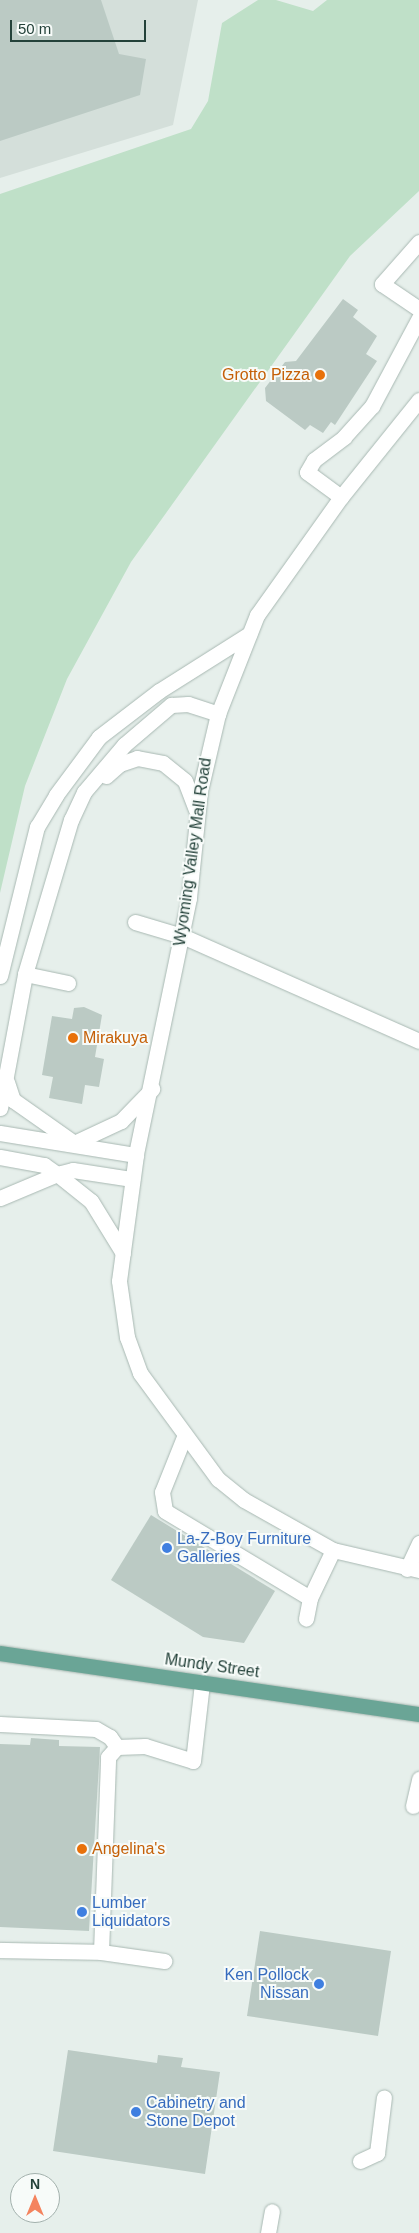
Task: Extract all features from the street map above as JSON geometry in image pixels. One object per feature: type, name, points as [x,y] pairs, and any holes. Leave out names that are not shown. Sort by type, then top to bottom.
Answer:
[{"type":"main road","points":[[0,1662],[7,1654]]},
{"type":"main road","name":"Mundy Street","points":[[7,1654],[419,1714]]},
{"type":"lane","points":[[419,242],[382,284],[419,310]]},
{"type":"lane","points":[[341,496],[307,472],[314,460],[344,437],[372,406],[419,318]]},
{"type":"lane","name":"Wyoming Valley Mall Road","points":[[413,1570],[333,1550],[244,1500],[218,1479],[151,1392],[130,1348],[119,1282],[136,1154],[152,1089],[182,936],[197,813],[207,751],[218,714],[258,615],[341,496],[419,400]]},
{"type":"lane","points":[[0,976],[37,828],[56,795],[99,736],[159,691],[249,634]]},
{"type":"lane","points":[[0,1108],[26,974],[71,820],[98,774],[162,710],[180,703],[218,714]]},
{"type":"lane","points":[[71,820],[109,773],[137,758],[163,763],[185,781],[197,813]]},
{"type":"lane","points":[[135,922],[182,936],[419,1041]]},
{"type":"lane","points":[[26,974],[68,982]]},
{"type":"lane","points":[[8,1064],[6,1086],[13,1100],[74,1143]]},
{"type":"lane","points":[[74,1143],[121,1121],[152,1089]]},
{"type":"lane","points":[[0,1133],[136,1154]]},
{"type":"lane","points":[[0,1157],[44,1165],[57,1174],[91,1201],[123,1253]]},
{"type":"lane","points":[[0,1198],[57,1174],[73,1170],[132,1179]]},
{"type":"lane","points":[[184,1437],[162,1492],[165,1511],[310,1598]]},
{"type":"lane","points":[[413,1570],[419,1543]]},
{"type":"lane","points":[[306,1619],[310,1598],[333,1550]]},
{"type":"lane","points":[[102,1952],[108,1757],[117,1747],[145,1746],[193,1761],[202,1682]]},
{"type":"lane","points":[[0,1724],[96,1729],[110,1737],[117,1747]]},
{"type":"lane","points":[[413,1806],[419,1779]]},
{"type":"lane","points":[[0,1950],[102,1952],[164,1961]]},
{"type":"lane","points":[[360,2161],[376,2153],[384,2098]]},
{"type":"lane","points":[[268,2233],[272,2211]]},
{"type":"shaded area","points":[[0,0],[198,0],[173,125],[0,178]]},
{"type":"green space","points":[[258,0],[276,0],[313,11],[327,0],[419,0],[419,191],[350,256],[131,562],[67,679],[25,786],[0,893],[0,194],[191,129],[208,101],[222,23]]},
{"type":"building","points":[[0,0],[101,0],[119,54],[146,59],[140,95],[0,141]]},
{"type":"building","name":"Grotto Pizza","points":[[343,299],[358,310],[353,317],[377,336],[366,354],[377,361],[335,425],[331,422],[323,433],[310,425],[305,430],[266,401],[265,388],[285,362],[296,361]]},
{"type":"building","name":"Mirakuya","points":[[84,1007],[102,1015],[95,1057],[104,1059],[99,1087],[85,1085],[82,1104],[49,1098],[53,1077],[42,1075],[52,1016],[72,1019],[74,1008]]},
{"type":"building","name":"La-Z-Boy Furniture Galleries","points":[[151,1515],[275,1591],[244,1643],[203,1637],[111,1580]]},
{"type":"building","points":[[31,1738],[59,1740],[59,1746],[100,1747],[89,1931],[0,1927],[0,1744],[30,1745]]},
{"type":"building","name":"Ken Pollock Nissan","points":[[260,1931],[391,1951],[378,2036],[247,2016]]},
{"type":"building","name":"Cabinetry and Stone Depot","points":[[68,2050],[157,2063],[158,2055],[183,2058],[181,2067],[220,2072],[205,2174],[53,2151]]},
{"type":"place","name":"Grotto Pizza","points":[[320,375]]},
{"type":"place","name":"Mirakuya","points":[[73,1038]]},
{"type":"place","name":"La-Z-Boy Furniture Galleries","points":[[167,1548]]},
{"type":"place","name":"Angelina's","points":[[82,1849]]},
{"type":"place","name":"Lumber Liquidators","points":[[82,1912]]},
{"type":"place","name":"Ken Pollock Nissan","points":[[319,1984]]},
{"type":"place","name":"Cabinetry and Stone Depot","points":[[136,2112]]}]
